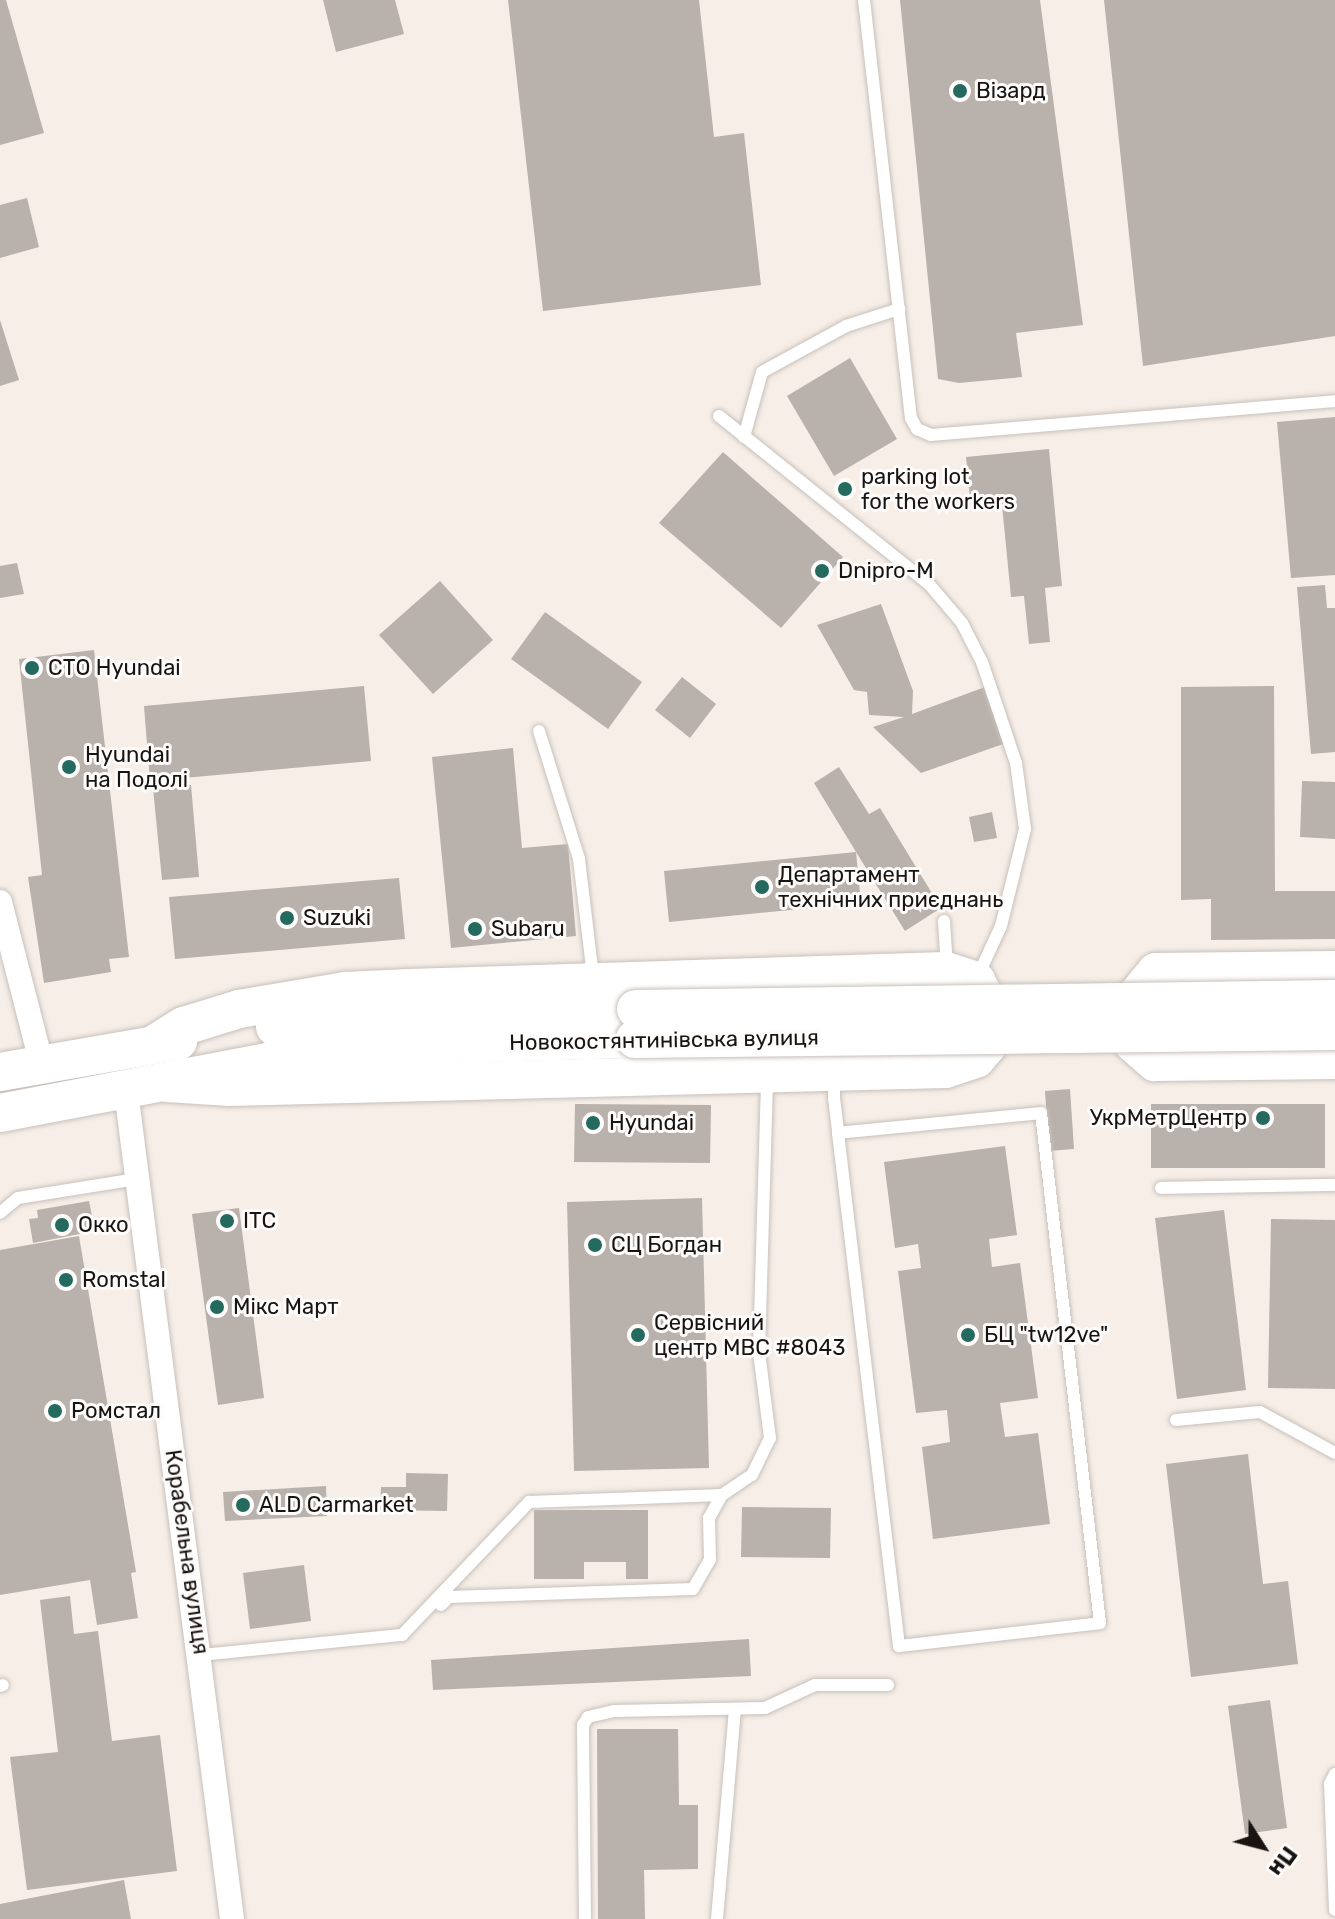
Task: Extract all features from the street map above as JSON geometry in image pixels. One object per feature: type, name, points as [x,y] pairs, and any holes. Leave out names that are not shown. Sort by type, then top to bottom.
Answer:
[{"type":"main road","points":[[1335,970],[1156,972],[1128,1006],[1134,1044],[1155,1062],[1335,1060]]},
{"type":"main road","points":[[153,1045],[184,1026],[239,1009],[345,991],[961,976],[989,999],[993,1033],[976,1059],[946,1069],[244,1087],[167,1083]]},
{"type":"main road","name":"Новокостянтинівська вулиця","points":[[0,1113],[345,1047],[636,1024],[1335,999]]},
{"type":"main road","name":"Новокостянтинівська вулиця","points":[[0,1072],[153,1045],[349,1018],[1335,1031]]},
{"type":"street","points":[[0,902],[42,1065]]},
{"type":"street","name":"Корабельна вулиця","points":[[126,1091],[201,1655],[232,1919]]},
{"type":"lane","points":[[864,0],[911,418],[924,434],[1335,401]]},
{"type":"lane","points":[[744,437],[762,372],[846,326],[899,309]]},
{"type":"lane","points":[[719,416],[929,584],[962,623],[982,662],[1016,763],[1025,829],[1001,926],[961,976]]},
{"type":"lane","points":[[539,731],[579,859],[594,984]]},
{"type":"lane","points":[[944,921],[961,976]]},
{"type":"lane","points":[[834,1071],[838,1133],[899,1646],[1100,1623],[1041,1113],[838,1133]]},
{"type":"lane","points":[[201,1655],[412,1634],[449,1597],[693,1589],[704,1577],[710,1559],[709,1518],[722,1495],[752,1475],[770,1438],[759,1352],[767,1072]]},
{"type":"lane","points":[[0,1213],[18,1198],[136,1179]]},
{"type":"lane","points":[[1161,1188],[1335,1185]]},
{"type":"lane","points":[[1176,1420],[1260,1412],[1335,1453]]},
{"type":"lane","points":[[402,1635],[529,1502],[722,1495]]},
{"type":"lane","points":[[585,1919],[583,1725],[588,1717],[614,1711],[765,1708],[815,1685],[888,1685]]},
{"type":"lane","points":[[717,1919],[735,1710]]},
{"type":"lane","points":[[1335,1774],[1330,1784],[1335,1910]]},
{"type":"building","points":[[0,0],[6,0],[44,133],[0,145]]},
{"type":"building","points":[[323,0],[395,0],[404,34],[336,52]]},
{"type":"building","points":[[508,0],[699,0],[714,137],[744,133],[761,285],[543,311]]},
{"type":"building","points":[[900,0],[1040,0],[1083,325],[1016,333],[1022,377],[959,383],[938,379]]},
{"type":"building","points":[[1104,0],[1335,0],[1335,336],[1143,366]]},
{"type":"building","points":[[27,198],[39,247],[0,258],[0,205]]},
{"type":"building","points":[[0,320],[19,380],[0,386]]},
{"type":"building","points":[[850,358],[897,439],[834,476],[787,396]]},
{"type":"building","points":[[1335,417],[1335,575],[1291,578],[1277,422]]},
{"type":"building","points":[[1049,449],[1062,586],[1045,588],[1050,642],[1029,644],[1024,596],[1011,597],[1002,505],[971,508],[966,457]]},
{"type":"building","points":[[723,452],[843,557],[781,628],[659,523]]},
{"type":"building","points":[[17,563],[24,594],[0,598],[0,566]]},
{"type":"building","points":[[440,581],[493,640],[433,694],[379,635]]},
{"type":"building","points":[[1325,585],[1327,608],[1335,608],[1335,752],[1311,754],[1297,587]]},
{"type":"building","points":[[881,604],[913,691],[912,714],[985,687],[1006,743],[921,773],[873,727],[904,717],[869,715],[867,692],[854,690],[817,625]]},
{"type":"building","points":[[545,612],[642,682],[608,729],[511,659]]},
{"type":"building","name":"Hyundai на Подолі","points":[[94,650],[129,957],[109,959],[111,972],[44,983],[28,877],[42,875],[19,659]]},
{"type":"building","points":[[682,677],[716,704],[690,738],[655,710]]},
{"type":"building","points":[[364,686],[371,761],[150,781],[144,706]]},
{"type":"building","points":[[1274,686],[1275,891],[1335,891],[1335,939],[1211,940],[1211,899],[1181,900],[1181,687]]},
{"type":"building","points":[[513,748],[522,848],[568,844],[576,936],[451,948],[432,757]]},
{"type":"building","points":[[839,767],[869,814],[880,808],[941,908],[905,931],[814,783]]},
{"type":"building","points":[[1302,781],[1335,782],[1335,839],[1300,837]]},
{"type":"building","points":[[191,785],[199,877],[162,880],[153,788]]},
{"type":"building","points":[[992,812],[997,838],[974,842],[969,817]]},
{"type":"building","name":"Департамент технічних приєднань","points":[[856,852],[861,903],[669,922],[664,871]]},
{"type":"building","name":"Suzuki","points":[[399,878],[405,939],[175,959],[169,897]]},
{"type":"building","points":[[1070,1089],[1074,1149],[1049,1151],[1045,1091]]},
{"type":"building","points":[[575,1104],[711,1105],[710,1163],[574,1162]]},
{"type":"building","points":[[1151,1104],[1325,1104],[1325,1168],[1151,1168]]},
{"type":"building","name":"БЦ \"tw12ve\"","points":[[1005,1146],[1017,1235],[989,1239],[992,1267],[1020,1263],[1038,1398],[1000,1403],[1005,1437],[1038,1433],[1050,1524],[933,1539],[922,1447],[950,1442],[947,1410],[916,1413],[898,1271],[921,1268],[918,1244],[895,1248],[884,1162]]},
{"type":"building","name":"Сервісний центр МВС #8043","points":[[702,1198],[709,1468],[574,1471],[567,1202]]},
{"type":"building","name":"Окко","points":[[89,1201],[95,1231],[33,1243],[29,1219],[38,1218],[37,1210]]},
{"type":"building","points":[[239,1208],[264,1398],[218,1405],[192,1214]]},
{"type":"building","points":[[1224,1210],[1246,1390],[1177,1399],[1155,1218]]},
{"type":"building","points":[[1271,1219],[1335,1220],[1335,1389],[1268,1388]]},
{"type":"building","name":"Ромстал","points":[[79,1236],[136,1572],[131,1573],[138,1618],[97,1625],[90,1580],[0,1595],[0,1250]]},
{"type":"building","points":[[1248,1454],[1263,1584],[1288,1581],[1298,1664],[1191,1677],[1166,1464]]},
{"type":"building","points":[[406,1473],[448,1474],[447,1511],[380,1510],[381,1487],[406,1487]]},
{"type":"building","points":[[326,1486],[327,1516],[225,1521],[223,1492]]},
{"type":"building","points":[[742,1507],[831,1508],[830,1558],[741,1557]]},
{"type":"building","points":[[534,1510],[648,1510],[648,1579],[626,1579],[626,1562],[584,1562],[584,1579],[534,1579]]},
{"type":"building","points":[[304,1565],[311,1621],[250,1629],[243,1573]]},
{"type":"building","points":[[70,1596],[74,1634],[98,1631],[112,1741],[160,1735],[177,1871],[27,1890],[10,1757],[58,1752],[40,1600]]},
{"type":"building","points":[[749,1639],[751,1676],[433,1690],[431,1660]]},
{"type":"building","points":[[1270,1700],[1287,1828],[1245,1834],[1228,1706]]},
{"type":"building","points":[[597,1729],[678,1729],[679,1805],[698,1805],[698,1869],[644,1870],[645,1919],[598,1919]]},
{"type":"building","points":[[124,1880],[131,1919],[0,1919],[0,1904]]},
{"type":"place","name":"Візард","points":[[960,91]]},
{"type":"place","name":"parking lot for the workers","points":[[845,489]]},
{"type":"place","name":"Dnipro-M","points":[[822,571]]},
{"type":"place","name":"СТО Hyundai","points":[[32,668]]},
{"type":"place","name":"Hyundai на Подолі","points":[[69,767]]},
{"type":"place","name":"Департамент технічних приєднань","points":[[762,887]]},
{"type":"place","name":"Suzuki","points":[[287,918]]},
{"type":"place","name":"Subaru","points":[[475,929]]},
{"type":"place","name":"УкрМетрЦентр","points":[[1263,1118]]},
{"type":"place","name":"Hyundai","points":[[593,1123]]},
{"type":"place","name":"ITC","points":[[227,1221]]},
{"type":"place","name":"Окко","points":[[62,1225]]},
{"type":"place","name":"СЦ Богдан","points":[[595,1245]]},
{"type":"place","name":"Romstal","points":[[66,1280]]},
{"type":"place","name":"Мікс Март","points":[[217,1307]]},
{"type":"place","name":"Сервісний центр МВС #8043","points":[[638,1335]]},
{"type":"place","name":"БЦ \"tw12ve\"","points":[[968,1335]]},
{"type":"place","name":"Ромстал","points":[[55,1411]]},
{"type":"place","name":"ALD Carmarket","points":[[243,1505]]}]
